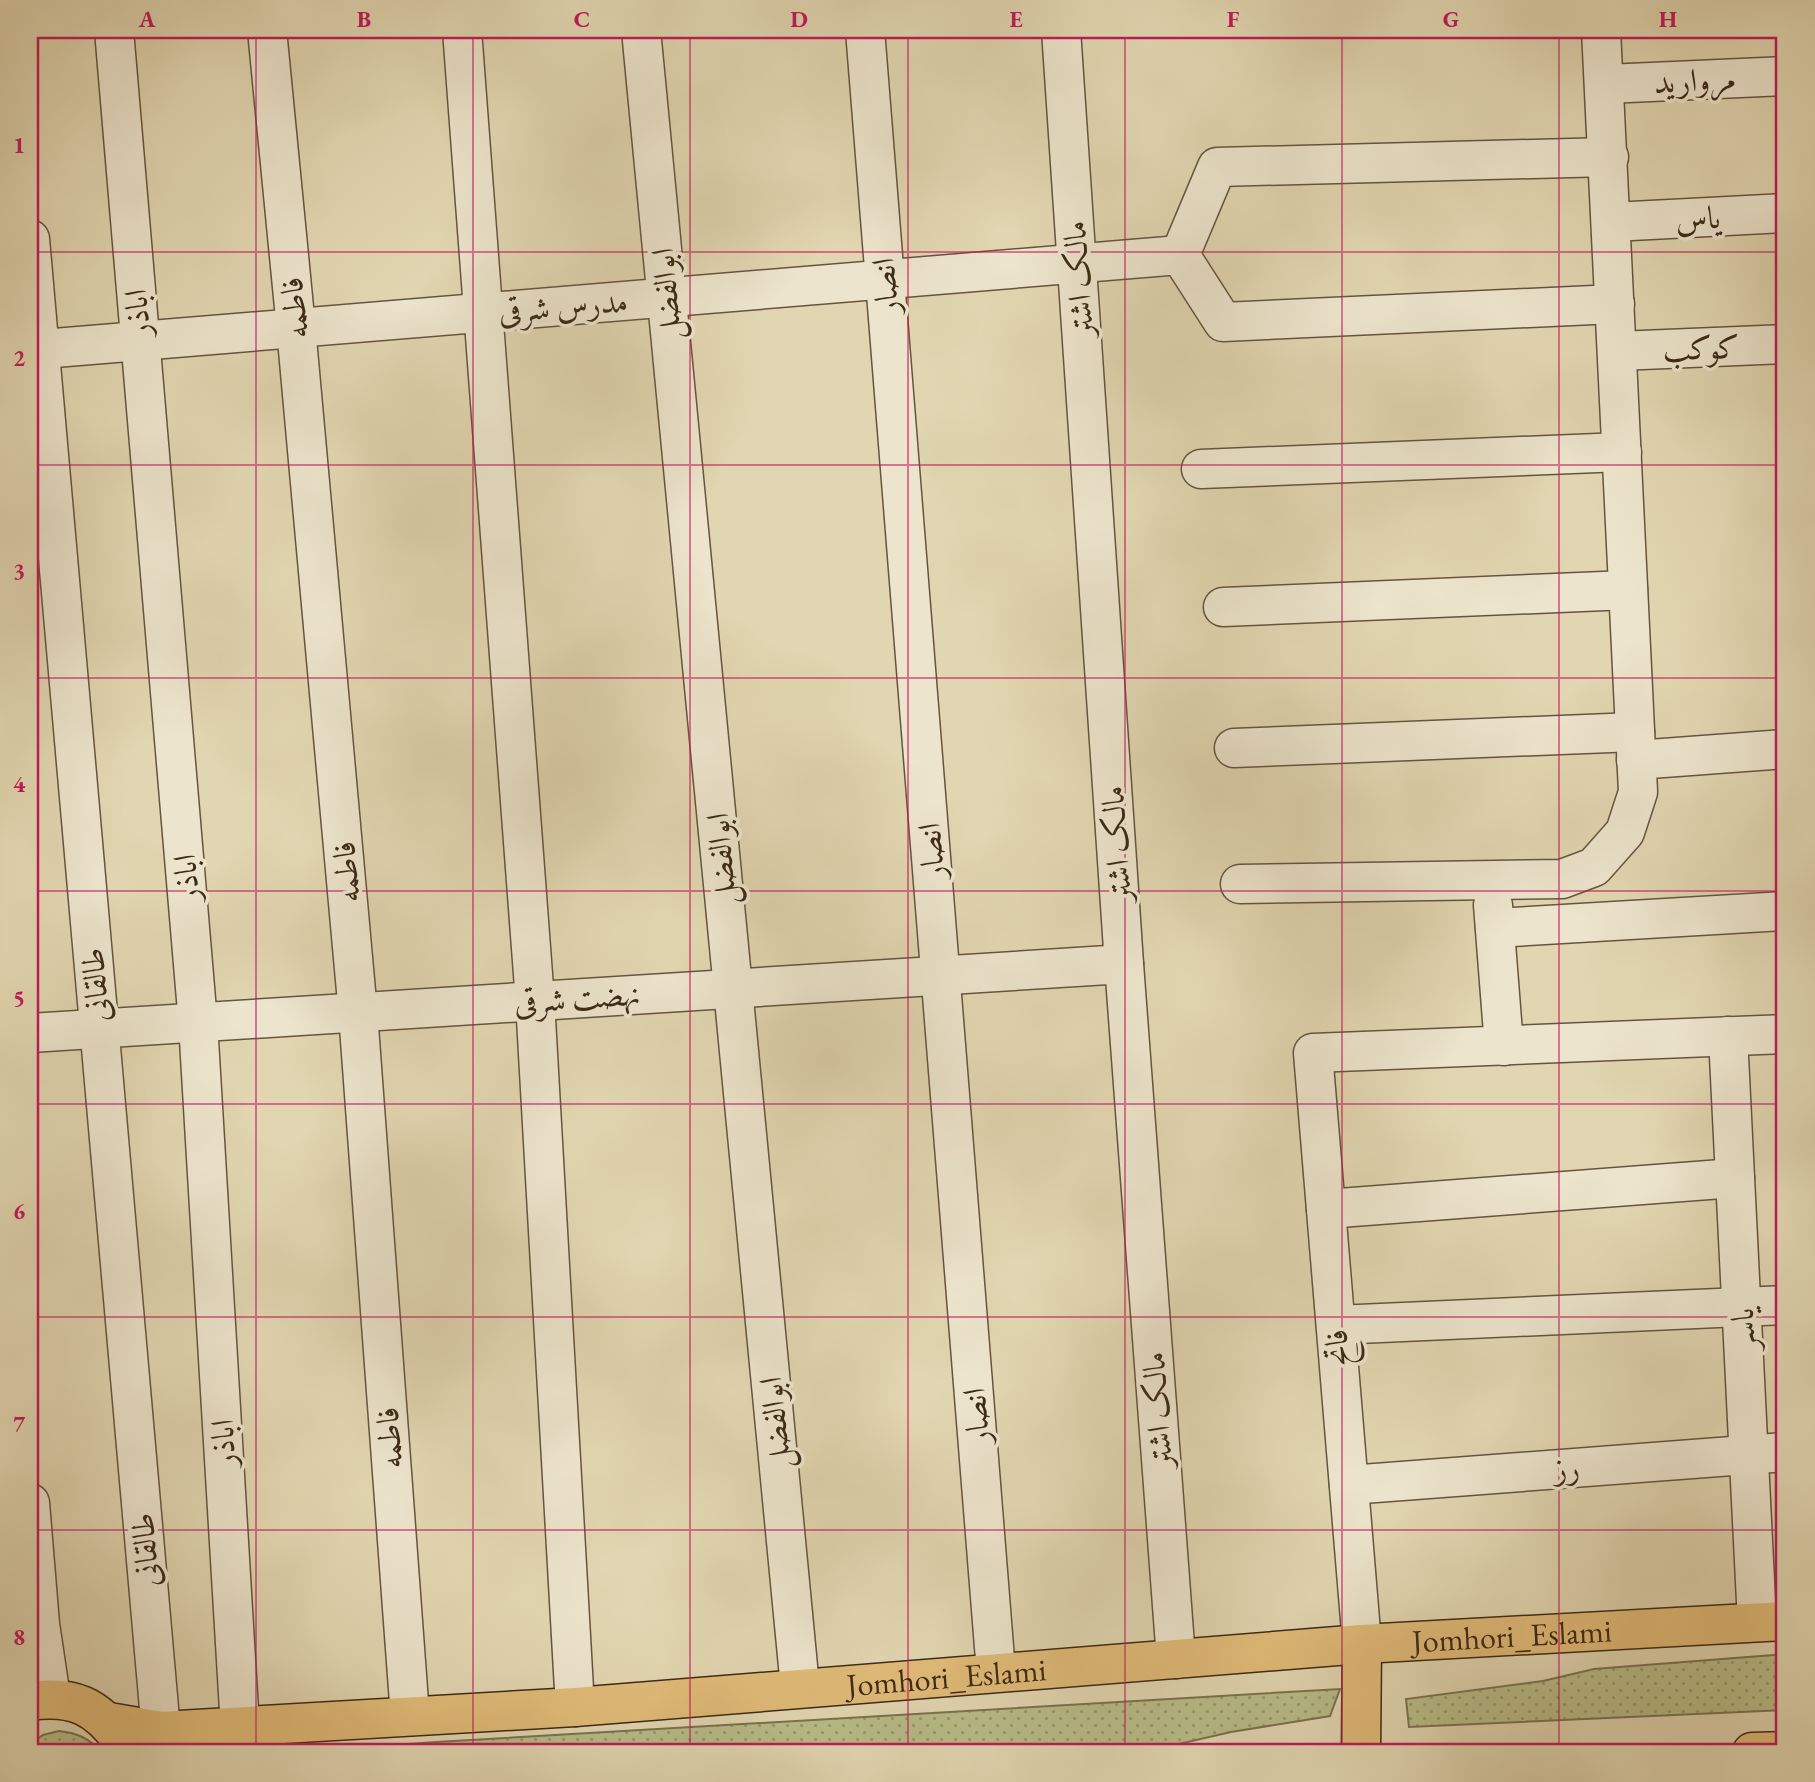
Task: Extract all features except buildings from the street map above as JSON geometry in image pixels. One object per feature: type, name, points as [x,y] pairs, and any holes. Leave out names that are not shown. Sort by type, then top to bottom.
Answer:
[{"type":"main road","name":"Jomhori_Eslami","points":[[118,1737],[161,1731],[575,1707],[1362,1644],[1771,1621]]},
{"type":"main road","points":[[1361,1752],[1362,1644]]},
{"type":"main road","points":[[40,1700],[71,1700],[91,1709],[118,1737]]},
{"type":"main road","points":[[1752,1752],[1785,1751]]},
{"type":"street","name":"اباذر","points":[[114,30],[198,1023],[240,1727]]},
{"type":"street","name":"فاطمه","points":[[267,30],[358,1013],[410,1716]]},
{"type":"street","points":[[462,30],[535,1001],[575,1707]]},
{"type":"street","name":"ابوالفضل","points":[[641,30],[800,1688]]},
{"type":"street","name":"انصار","points":[[865,30],[996,1672]]},
{"type":"street","name":"مالک اشتر","points":[[1061,30],[1124,964],[1176,1659]]},
{"type":"street","points":[[1240,884],[1562,879],[1594,867],[1625,832],[1638,792],[1606,84],[1601,30]]},
{"type":"street","name":"مروارید","points":[[1606,84],[1785,76]]},
{"type":"street","points":[[1609,157],[1217,167],[1180,255],[1223,322],[1615,304]]},
{"type":"street","name":"یاس","points":[[1612,222],[1785,214]]},
{"type":"street","name":"طالقانی","points":[[30,239],[35,350],[161,1731]]},
{"type":"street","name":"مدرس شرقی","points":[[35,350],[1180,255]]},
{"type":"street","name":"کوکب","points":[[1618,351],[1785,344]]},
{"type":"street","points":[[1201,469],[1622,452]]},
{"type":"street","points":[[1223,607],[1628,590]]},
{"type":"street","points":[[1234,748],[1635,746],[1785,749]]},
{"type":"street","points":[[1491,882],[1504,1045],[1785,1034]]},
{"type":"street","points":[[1495,928],[1785,911]]},
{"type":"street","name":"نهضت شرقی","points":[[30,1033],[1124,964]]},
{"type":"street","name":"یاسر","points":[[1728,1037],[1742,1307],[1767,1453],[1771,1621]]},
{"type":"street","name":"فاتح","points":[[1362,1644],[1313,1053],[1504,1045]]},
{"type":"street","points":[[1326,1209],[1735,1178]]},
{"type":"street","points":[[1336,1325],[1785,1305]]},
{"type":"street","name":"رز","points":[[1349,1485],[1767,1453]]},
{"type":"street","points":[[30,1503],[40,1624],[40,1700]]},
{"type":"green space","points":[[1785,1654],[1785,1710],[1409,1727],[1406,1699],[1543,1681],[1594,1669]]},
{"type":"green space","points":[[1340,1689],[1330,1716],[1231,1732],[1157,1749],[1076,1752],[293,1752],[436,1742]]},
{"type":"green space","points":[[59,1731],[82,1737],[101,1752],[30,1752],[31,1743],[43,1735]]}]
